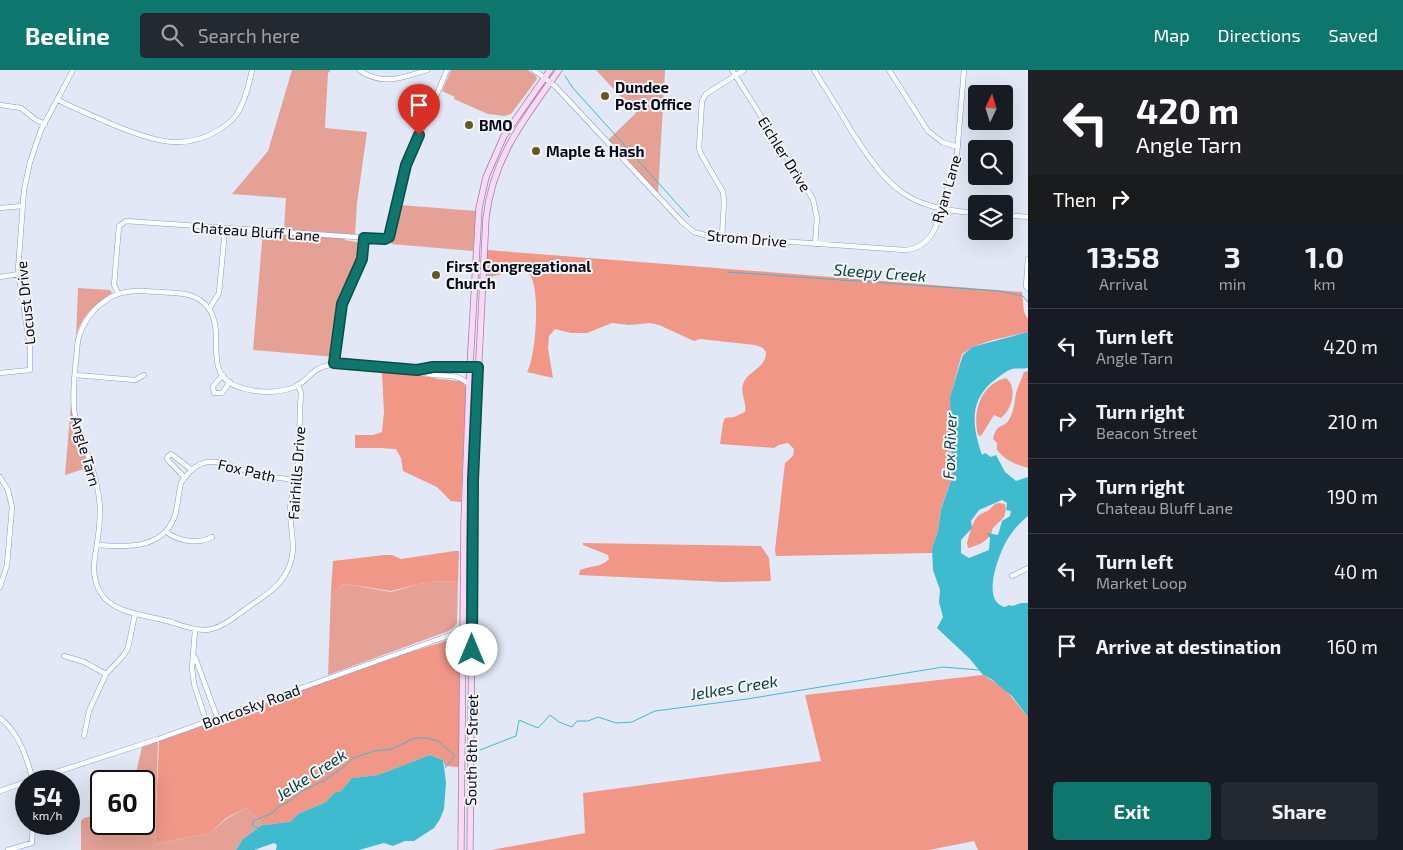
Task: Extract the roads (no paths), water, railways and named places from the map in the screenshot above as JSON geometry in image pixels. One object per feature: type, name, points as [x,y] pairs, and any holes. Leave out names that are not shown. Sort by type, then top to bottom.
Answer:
[{"type":"main road","name":"South 8th Street","points":[[461,850],[464,523],[469,384],[479,206],[494,154],[508,128],[550,70]]},
{"type":"main road","name":"South 8th Street","points":[[470,850],[473,489],[486,218],[491,188],[501,161],[516,131],[560,70]]},
{"type":"street","name":"Locust Drive","points":[[0,373],[30,370],[30,348],[19,274],[22,206],[30,162],[45,124],[73,70]]},
{"type":"street","points":[[58,100],[149,139],[172,143],[195,141],[219,130],[236,115],[245,98],[252,70]]},
{"type":"street","points":[[359,70],[370,76],[390,80],[427,70]]},
{"type":"street","name":"Chateau Bluff Lane","points":[[118,293],[114,285],[119,226],[123,222],[364,238],[385,239],[389,237],[406,165],[447,70]]},
{"type":"street","name":"Strom Drive","points":[[534,70],[550,82],[688,228],[702,235],[903,250],[913,249],[924,244]]},
{"type":"street","name":"Eichler Drive","points":[[732,70],[812,197],[817,215],[816,244]]},
{"type":"street","points":[[722,237],[723,192],[699,148],[702,105],[704,96],[744,70]]},
{"type":"street","points":[[814,70],[873,164],[885,178],[911,198],[941,209],[968,212]]},
{"type":"street","points":[[889,70],[928,131],[939,140],[958,146]]},
{"type":"street","name":"Ryan Lane","points":[[924,244],[933,233],[956,159],[964,70]]},
{"type":"street","points":[[0,105],[22,108],[36,120],[45,124]]},
{"type":"street","points":[[0,208],[22,206]]},
{"type":"street","points":[[1013,216],[1028,217]]},
{"type":"street","points":[[225,229],[219,293],[209,309],[216,325],[217,362],[223,375],[230,382],[241,388],[268,391],[286,390],[298,385],[320,367],[334,363],[417,370],[432,375],[456,377],[465,380],[469,384]]},
{"type":"street","points":[[334,363],[342,304],[362,259],[364,238]]},
{"type":"street","points":[[1028,259],[1026,284],[1028,289]]},
{"type":"street","points":[[0,277],[19,274]]},
{"type":"street","name":"Angle Tarn","points":[[195,630],[119,609],[112,605],[99,590],[93,572],[100,511],[98,488],[75,414],[74,399],[78,340],[84,324],[97,307],[118,293],[140,291],[182,294],[200,300],[209,309]]},
{"type":"street","points":[[417,370],[433,367],[478,367]]},
{"type":"street","points":[[76,376],[135,380],[144,375]]},
{"type":"street","points":[[223,375],[213,386],[214,393],[222,393],[230,382]]},
{"type":"street","name":"Fairhills Drive","points":[[195,630],[215,629],[232,620],[249,606],[270,593],[286,574],[294,552],[290,510],[295,480],[301,392],[298,385]]},
{"type":"street","points":[[184,478],[169,462],[168,456],[171,454],[192,470]]},
{"type":"street","name":"Fox Path","points":[[166,531],[174,519],[181,483],[192,470],[205,463],[218,462],[260,475],[295,480]]},
{"type":"street","points":[[0,477],[8,490],[12,507],[7,565],[0,587]]},
{"type":"street","points":[[97,545],[144,544],[152,542],[166,531],[170,535],[183,539],[206,540],[212,537]]},
{"type":"street","points":[[1012,576],[1028,568]]},
{"type":"street","points":[[84,736],[89,711],[106,674],[128,648],[135,614]]},
{"type":"street","points":[[195,630],[192,668],[194,684],[206,721]]},
{"type":"street","name":"Boncosky Road","points":[[64,770],[158,739],[464,631],[472,630]]},
{"type":"street","points":[[64,656],[84,662],[106,674]]},
{"type":"street","points":[[194,656],[217,717]]},
{"type":"street","points":[[0,718],[18,737],[27,770]]},
{"type":"street","name":"Boncosky Road","points":[[0,791],[15,786]]},
{"type":"street","points":[[8,850],[32,843],[32,835]]},
{"type":"water","name":"Fox River","points":[[1028,332],[1028,368],[1009,370],[984,390],[976,407],[975,426],[982,455],[985,453],[991,457],[996,455],[1005,472],[1016,481],[1028,477],[1028,516],[1013,532],[1003,549],[996,567],[993,588],[994,597],[998,603],[1005,607],[1028,603],[1028,717],[1012,696],[983,675],[970,659],[937,628],[943,617],[939,602],[940,590],[933,570],[932,548],[938,531],[941,509],[953,475],[950,397],[963,355],[972,347]],"holes":[[[1002,500],[1007,503],[1006,510],[1011,511],[1010,516],[1002,521],[998,535],[987,533],[990,538],[989,550],[969,558],[961,553],[961,540],[972,528],[971,521],[979,510]]]},
{"type":"water","points":[[430,755],[443,760],[446,782],[444,809],[434,828],[414,841],[405,841],[393,846],[384,843],[359,850],[276,850],[277,845],[274,843],[254,850],[236,850],[243,839],[262,825],[290,822],[298,814],[326,802],[334,793],[341,791],[352,778],[378,775]]},
{"type":"waterway","name":"Sleepy Creek","points":[[565,76],[573,88],[689,217]]},
{"type":"waterway","name":"Sleepy Creek","points":[[727,272],[999,291],[1023,296],[1028,302]]},
{"type":"waterway","name":"Jelkes Creek","points":[[480,750],[516,736],[519,720],[538,728],[550,715],[559,722],[572,727],[577,721],[588,721],[598,717],[616,723],[632,722],[655,711],[747,699],[943,667],[979,670]]},
{"type":"waterway","name":"Jelke Creek","points":[[258,828],[252,825],[253,821],[273,813],[278,807],[290,801],[300,792],[325,780],[344,767],[353,758],[374,751],[392,749],[415,738],[426,738],[438,741],[455,756],[445,768]]},
{"type":"place","name":"Dundee Post Office","points":[[605,96]]},
{"type":"place","name":"BMO","points":[[469,125]]},
{"type":"place","name":"Maple & Hash","points":[[536,151]]},
{"type":"place","name":"First Congregational Church","points":[[436,275]]}]
